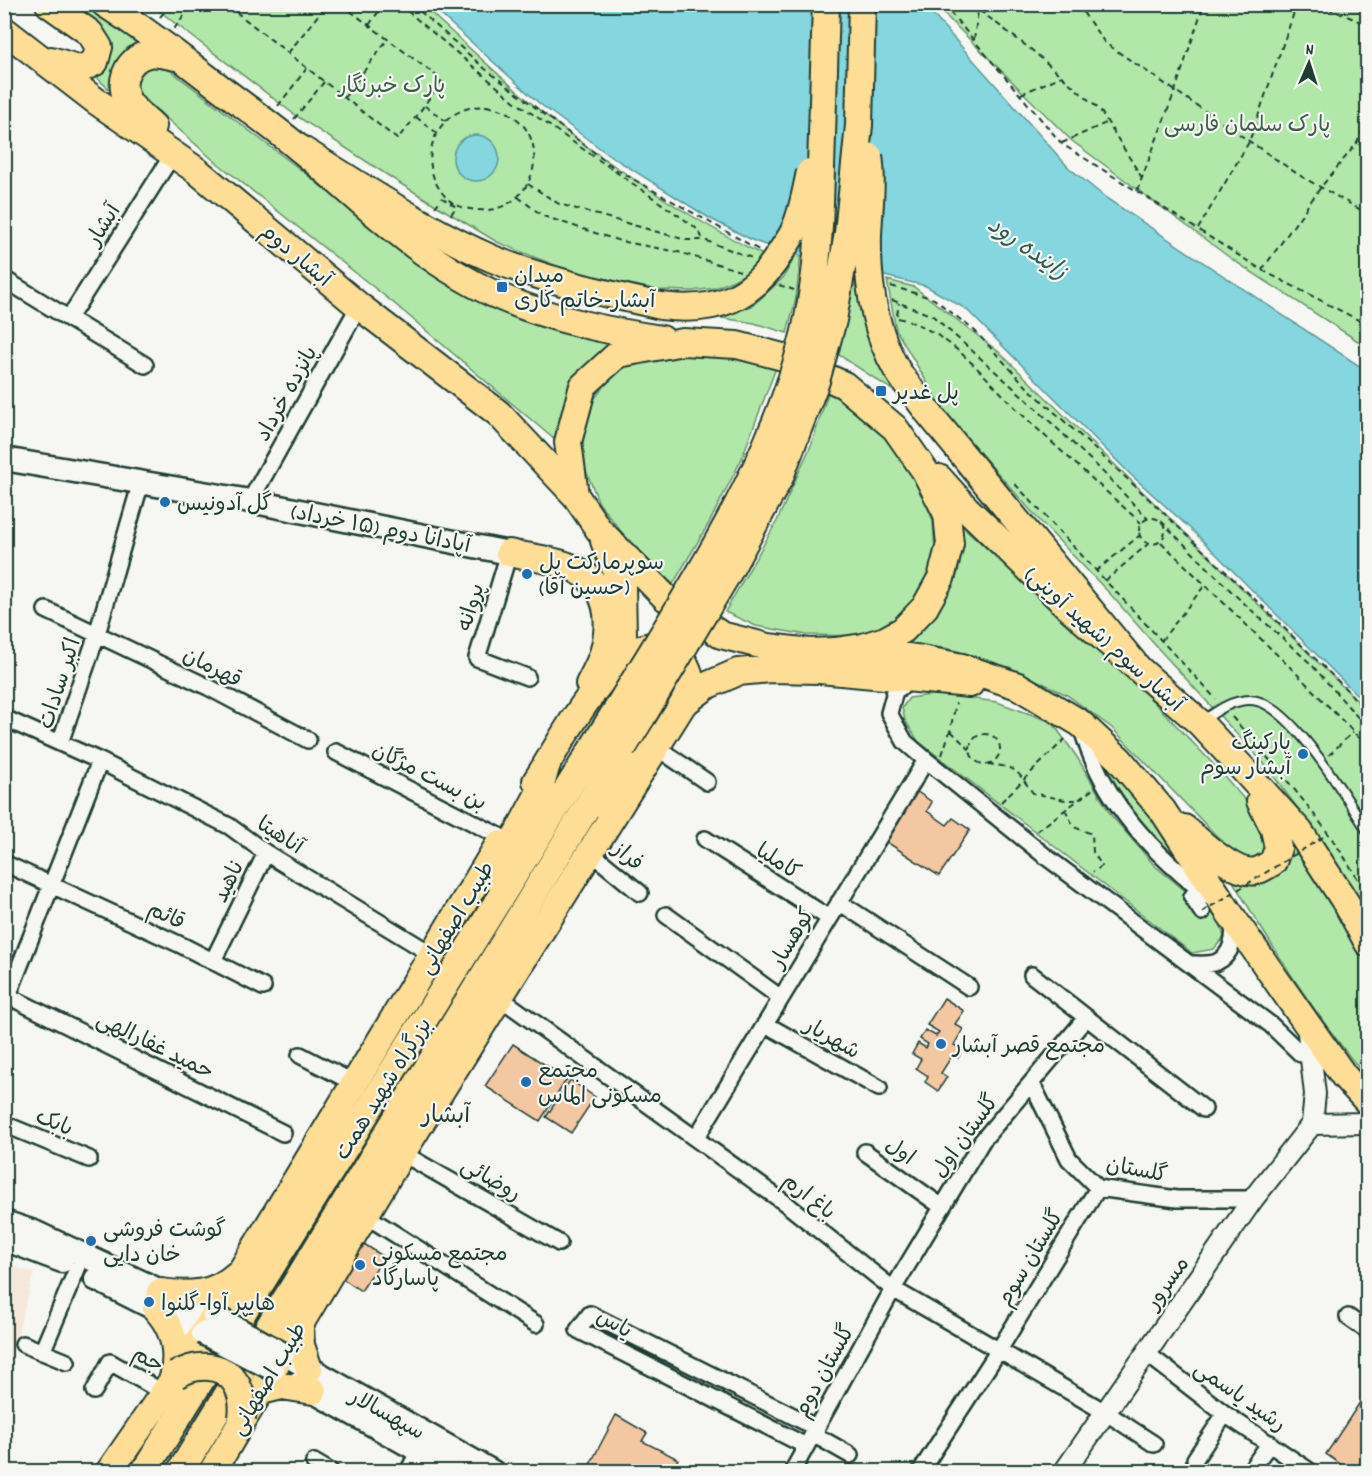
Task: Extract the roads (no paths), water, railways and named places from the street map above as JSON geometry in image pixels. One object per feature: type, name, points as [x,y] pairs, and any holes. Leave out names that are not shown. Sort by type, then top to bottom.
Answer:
[{"type":"main road","points":[[39,57],[81,69],[95,62],[99,47],[90,33],[49,4]]},
{"type":"main road","points":[[105,4],[181,58],[298,148],[405,239],[451,270],[502,298],[557,318],[605,331],[683,342],[737,345],[783,357],[844,385],[895,428],[925,471],[947,514],[950,544],[941,578],[925,607],[903,630],[885,640],[863,647],[810,652],[768,647],[721,635],[666,598],[599,530]]},
{"type":"main road","points":[[298,148],[431,228],[493,259],[557,281],[661,306],[687,309],[720,304],[751,289],[774,264],[796,227],[822,125],[814,4]]},
{"type":"main road","points":[[631,711],[756,468],[792,378],[808,316],[819,232],[826,4]]},
{"type":"main road","points":[[631,711],[728,573],[780,477],[816,381],[833,320],[848,233],[859,125],[864,12]]},
{"type":"main road","name":"آبشار دوم","points":[[4,30],[96,101],[196,170],[359,306],[498,413],[575,495],[599,530]]},
{"type":"main road","points":[[181,58],[149,54],[134,60],[126,73],[123,88],[129,103],[196,170]]},
{"type":"main road","points":[[859,125],[867,147],[870,166],[868,252],[873,305],[878,327],[897,369],[927,411],[1137,667]]},
{"type":"main road","points":[[575,495],[568,442],[582,386],[618,354],[683,342]]},
{"type":"main road","name":"آبشار سوم (شهید آوینی)","points":[[895,428],[966,508],[1065,604],[1200,723],[1300,832],[1364,928]]},
{"type":"main road","name":"آپادانا دوم (۱۵ خرداد)","points":[[4,459],[250,501],[509,553]]},
{"type":"main road","points":[[509,553],[581,557],[592,548],[599,530]]},
{"type":"main road","points":[[599,530],[622,585],[623,637],[611,669]]},
{"type":"main road","points":[[509,553],[568,566],[595,582],[604,599],[608,620],[604,651],[573,721]]},
{"type":"main road","points":[[611,669],[636,649],[654,646],[672,650],[681,658],[690,681],[689,693],[683,704]]},
{"type":"main road","points":[[849,649],[962,667],[1018,686],[1080,723],[1119,759],[1163,811],[1228,911],[1307,1024],[1344,1076],[1368,1102]]},
{"type":"main road","name":"طبیب اصفهانی","points":[[109,1472],[208,1324],[434,955],[528,794],[573,721],[611,669]]},
{"type":"main road","points":[[683,704],[708,685],[738,672],[771,669],[820,670],[1018,686]]},
{"type":"main road","name":"طبیب اصفهانی","points":[[212,1472],[242,1418],[402,1153],[683,704]]},
{"type":"main road","name":"بزرگراه شهید همت","points":[[144,1472],[466,952],[631,711]]},
{"type":"main road","name":"بزرگراه شهید همت","points":[[180,1472],[485,975],[631,711]]},
{"type":"main road","points":[[485,975],[517,950],[627,775],[650,756]]},
{"type":"main road","points":[[466,952],[480,903],[538,795],[547,764]]},
{"type":"main road","points":[[1163,811],[1238,869],[1255,871],[1272,862],[1278,848],[1274,829],[1243,769]]},
{"type":"main road","points":[[4,1222],[34,1232],[158,1300],[173,1337],[176,1361],[170,1383]]},
{"type":"main road","points":[[4,1239],[158,1300],[179,1294],[205,1292],[229,1281],[241,1270]]},
{"type":"main road","name":"سپهسالار","points":[[158,1300],[278,1361],[423,1442],[493,1472]]},
{"type":"main road","points":[[258,1392],[311,1380],[303,1353],[300,1324]]},
{"type":"main road","points":[[170,1383],[188,1368],[213,1367],[225,1372],[235,1381],[241,1392],[244,1405],[242,1418]]},
{"type":"main road","name":"سپهسالار","points":[[423,1442],[457,1472]]},
{"type":"street","name":"آبشار","points":[[69,318],[173,154]]},
{"type":"street","points":[[4,279],[145,365]]},
{"type":"street","name":"پانزده خرداد","points":[[250,501],[359,306]]},
{"type":"street","name":"اکبر سادات","points":[[99,761],[60,743],[97,634],[141,482]]},
{"type":"street","name":"پروانه","points":[[509,553],[477,658],[527,677]]},
{"type":"street","name":"قهرمان","points":[[46,610],[208,687],[308,740]]},
{"type":"street","points":[[915,679],[895,692],[889,713],[905,742],[1025,840],[1271,1025],[1301,1054]]},
{"type":"street","points":[[4,718],[60,743]]},
{"type":"street","points":[[1080,723],[1088,751],[1102,782],[1126,817],[1157,854],[1228,911],[1235,934],[1229,951],[1217,962],[1191,964]]},
{"type":"street","name":"بن بست مژگان","points":[[336,753],[503,838]]},
{"type":"street","points":[[650,756],[707,782]]},
{"type":"street","points":[[6,999],[99,761]]},
{"type":"street","name":"آناهیتا","points":[[99,761],[229,826],[266,853],[434,955]]},
{"type":"street","name":"کوهسار","points":[[696,1138],[839,902],[932,764]]},
{"type":"street","name":"کاملیا","points":[[705,839],[829,918]]},
{"type":"street","name":"فراز","points":[[590,852],[640,893]]},
{"type":"street","name":"ناهید","points":[[213,962],[266,853]]},
{"type":"street","name":"قائم","points":[[4,863],[263,987]]},
{"type":"street","points":[[1198,888],[1192,897],[1202,912]]},
{"type":"street","points":[[839,902],[969,987]]},
{"type":"street","points":[[666,915],[781,998]]},
{"type":"street","points":[[1032,975],[1204,1109]]},
{"type":"street","name":"باغ ارم","points":[[499,997],[785,1203],[893,1289],[1105,1412],[1154,1444]]},
{"type":"street","name":"حمید غفارالهی","points":[[6,999],[283,1133]]},
{"type":"street","name":"گلستان اول","points":[[893,1289],[982,1141],[1086,1018]]},
{"type":"street","name":"شهریار","points":[[765,1024],[879,1088]]},
{"type":"street","points":[[1307,1024],[1315,1094],[1312,1124],[1368,1123]]},
{"type":"street","points":[[300,1055],[354,1083]]},
{"type":"street","name":"گلستان","points":[[1032,1084],[1069,1159],[1098,1188],[1177,1199],[1253,1199]]},
{"type":"street","name":"بابک","points":[[4,1124],[89,1159]]},
{"type":"street","name":"مسرور","points":[[1064,1472],[1253,1199],[1312,1124]]},
{"type":"street","name":"اول","points":[[865,1152],[941,1206]]},
{"type":"street","name":"روضائی","points":[[402,1153],[559,1243]]},
{"type":"street","name":"گلستان سوم","points":[[920,1472],[999,1350],[1098,1188]]},
{"type":"street","points":[[365,1215],[536,1324]]},
{"type":"street","points":[[42,1352],[76,1269]]},
{"type":"street","name":"گلستان دوم","points":[[792,1472],[893,1289]]},
{"type":"street","name":"یاس","points":[[590,1314],[812,1436],[578,1330],[590,1314]]},
{"type":"street","points":[[1348,1317],[1368,1331]]},
{"type":"street","points":[[23,1344],[67,1362]]},
{"type":"street","name":"رشید یاسمی","points":[[1146,1353],[1225,1414],[1311,1472]]},
{"type":"street","name":"جم","points":[[94,1391],[110,1362],[170,1383]]},
{"type":"street","points":[[1195,1459],[1225,1414]]},
{"type":"street","points":[[812,1436],[850,1455]]},
{"type":"street","points":[[408,1472],[423,1442]]},
{"type":"street","points":[[1249,1472],[1270,1443]]},
{"type":"street","points":[[314,1462],[331,1472]]},
{"type":"lane","points":[[1200,723],[1222,706],[1251,700],[1274,708],[1322,761],[1368,832]]},
{"type":"water","name":"زاینده رود","points":[[430,5],[920,5],[936,18],[1068,167],[1106,198],[1367,371],[1367,705],[1194,532],[1130,474],[966,309],[926,286],[786,252],[754,241],[709,218],[609,155],[540,104]]},
{"type":"water","points":[[476,135],[485,136],[493,141],[498,149],[498,167],[493,175],[485,180],[476,181],[467,180],[459,175],[454,167],[453,158],[454,149],[459,141],[467,136]]},
{"type":"place","name":"میدان آبشار-خاتم کاری","points":[[502,287]]},
{"type":"place","name":"پل غدیر","points":[[881,391]]},
{"type":"place","name":"گل آدونیس","points":[[165,502]]},
{"type":"place","name":"سوپرمارکت پل (حسین آقا)","points":[[527,574]]},
{"type":"place","name":"پارکینگ آبشار سوم","points":[[1303,754]]},
{"type":"place","name":"مجتمع قصر آبشار","points":[[941,1044]]},
{"type":"place","name":"مجتمع مسکونی الماس","points":[[526,1082]]},
{"type":"place","name":"گوشت فروشی خان دایی","points":[[91,1241]]},
{"type":"place","name":"مجتمع مسکونی پاسارگاد","points":[[360,1265]]},
{"type":"place","name":"هایپر آوا-گلنوا","points":[[149,1302]]},
{"type":"district","name":"آبشار","points":[[446,1114]]},
{"type":"park label","name":"پارک خبرنگار","points":[[392,84]]},
{"type":"park label","name":"پارک سلمان فارسی","points":[[1247,123]]}]
